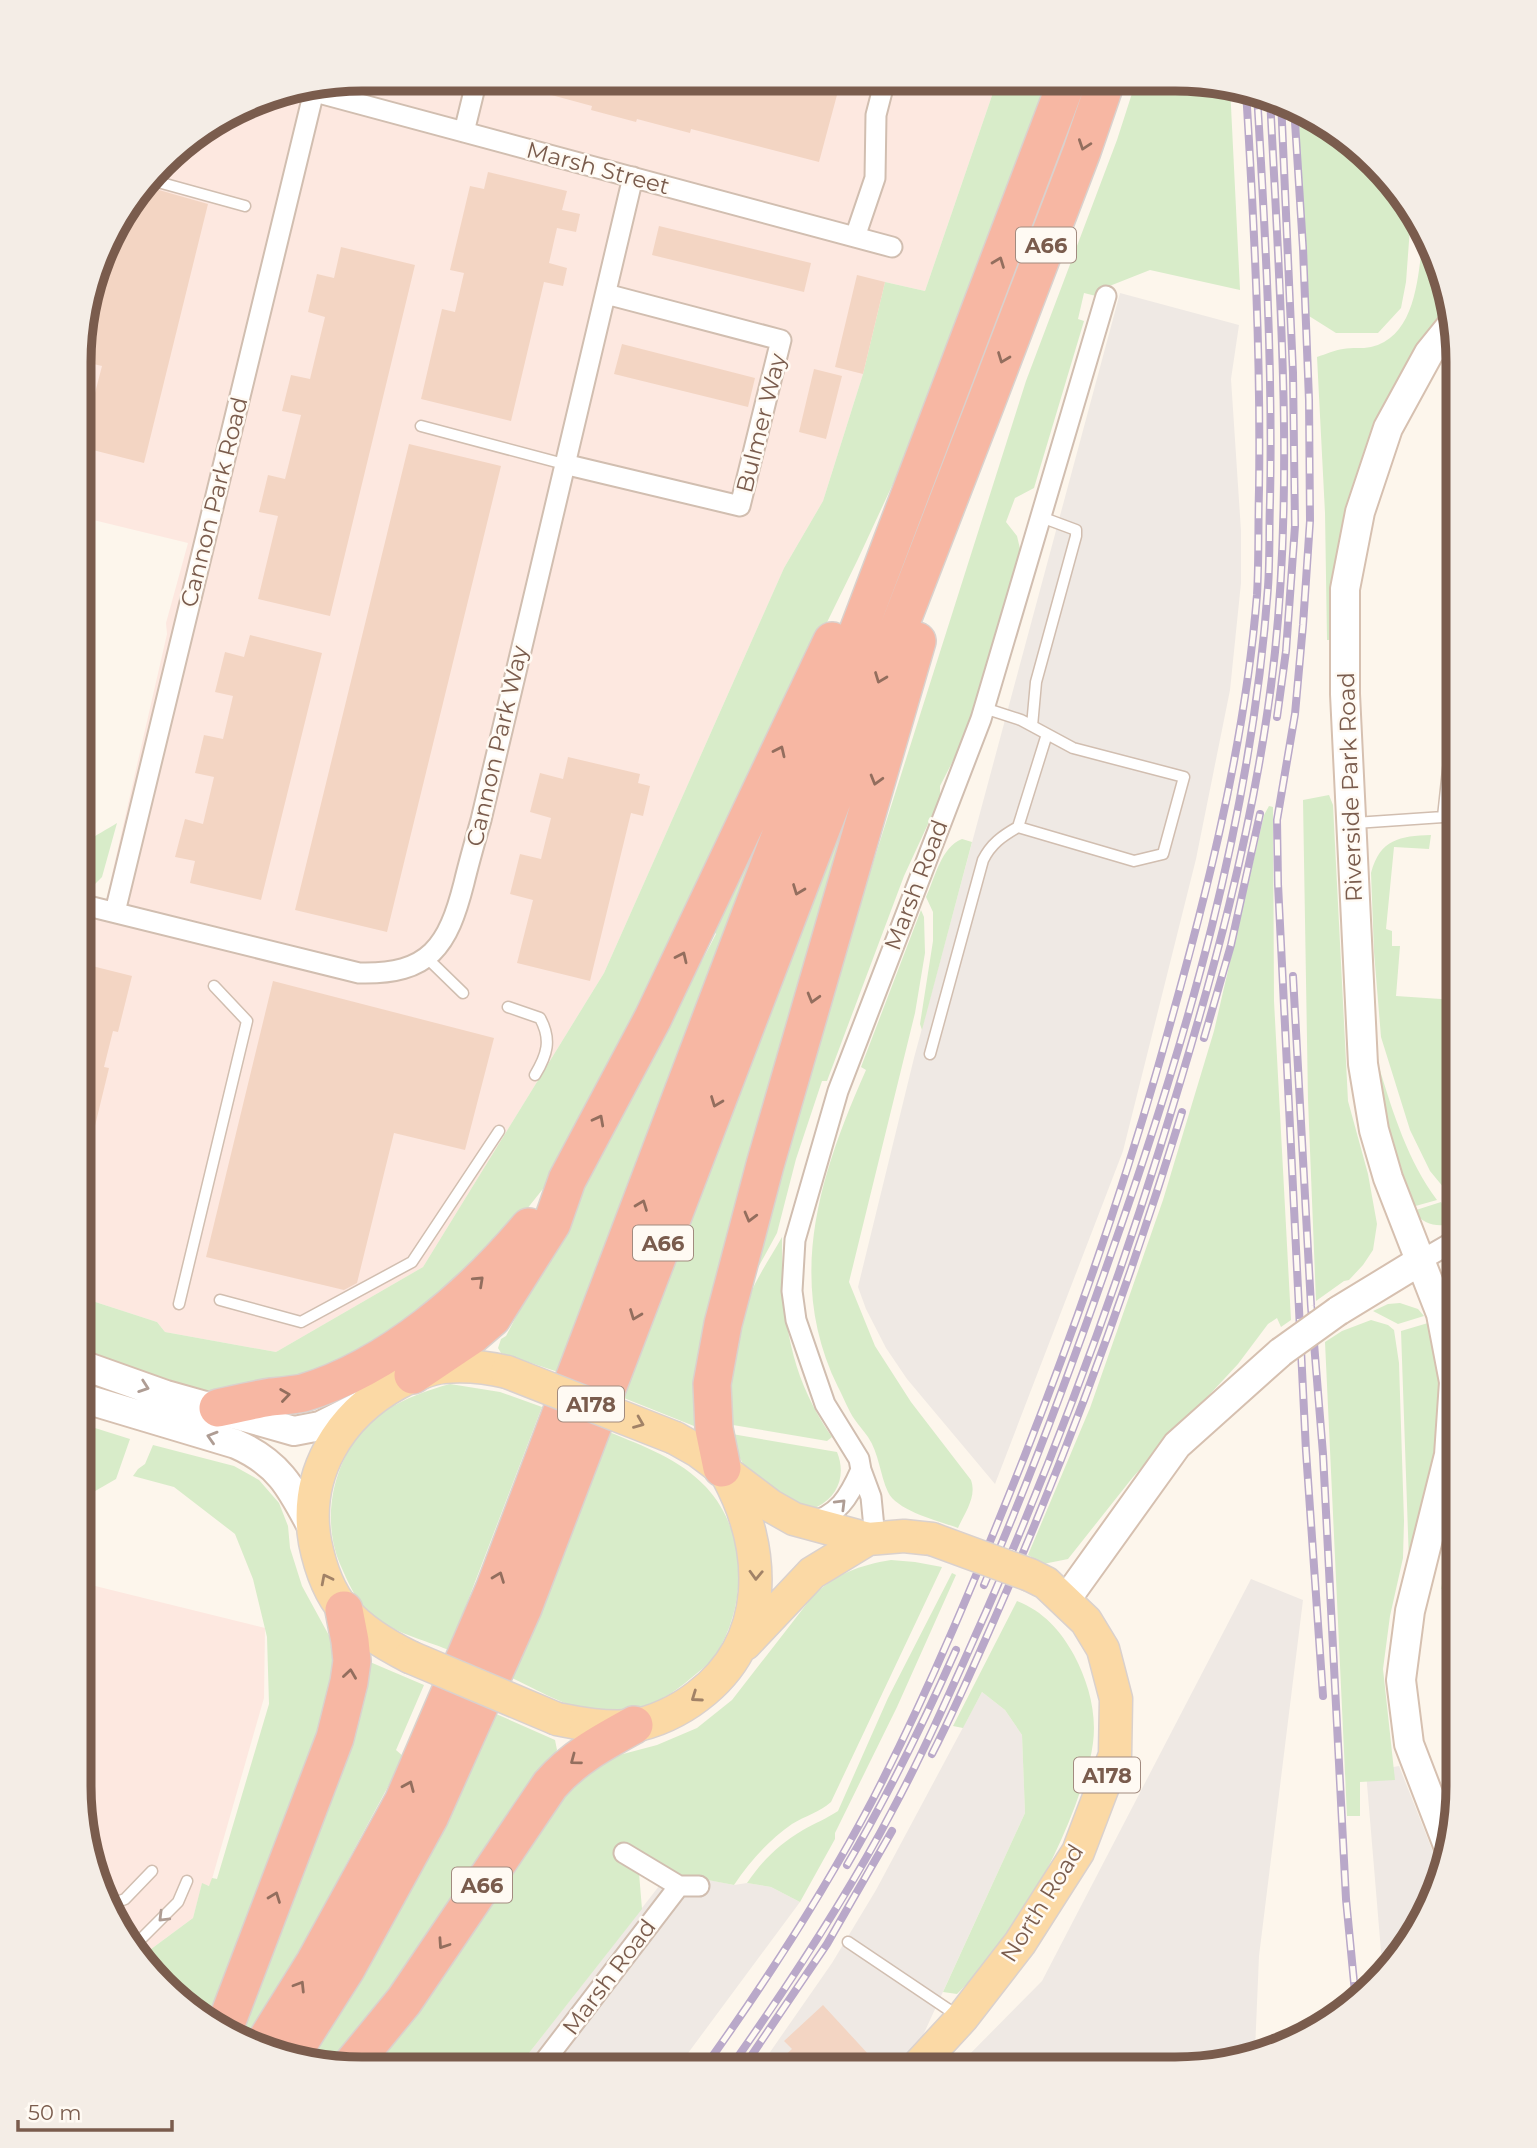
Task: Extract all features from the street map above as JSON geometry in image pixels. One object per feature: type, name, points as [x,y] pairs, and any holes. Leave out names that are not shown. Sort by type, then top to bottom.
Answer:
[{"type":"highway","name":"A66","points":[[267,2040],[315,1962],[403,1802],[494,1590],[1063,91]]},
{"type":"highway","name":"A66","points":[[295,2049],[346,1969],[430,1815],[523,1608],[1082,152],[1103,91]]},
{"type":"highway","name":"A66","points":[[413,1375],[471,1336],[492,1318],[552,1223],[567,1180],[653,1018],[948,395]]},
{"type":"highway","points":[[725,1471],[714,1429],[712,1384],[737,1265],[984,408]]},
{"type":"highway","points":[[218,1408],[302,1393],[347,1374],[409,1338],[449,1309],[505,1256],[567,1180]]},
{"type":"highway","points":[[227,2021],[335,1738],[352,1661],[351,1641],[344,1610]]},
{"type":"highway","name":"A66","points":[[358,2057],[404,2001],[550,1785],[579,1756],[634,1726]]},
{"type":"main road","name":"A178","points":[[872,1538],[812,1573],[742,1648],[710,1687],[690,1702],[667,1715],[634,1726],[586,1725],[557,1719],[410,1657],[376,1639],[344,1610],[320,1567],[313,1527],[314,1496],[319,1471],[333,1443],[348,1421],[370,1400],[413,1375],[441,1367],[486,1367],[507,1372],[675,1438],[783,1514],[807,1524],[872,1538],[904,1536],[932,1539],[1030,1575],[1046,1583],[1065,1601]]},
{"type":"main road","name":"A178","points":[[725,1471],[743,1508],[756,1560],[754,1599],[742,1648]]},
{"type":"main road","name":"North Road","points":[[925,2057],[962,2018],[1020,1943],[1078,1852],[1115,1755],[1116,1699],[1103,1649],[1086,1621],[1065,1601]]},
{"type":"street","points":[[464,132],[474,91]]},
{"type":"street","points":[[855,237],[875,178],[876,115],[882,91]]},
{"type":"street","name":"Marsh Street","points":[[325,93],[892,247]]},
{"type":"street","name":"Cannon Park Road","points":[[115,912],[308,96]]},
{"type":"street","name":"Cannon Park Way","points":[[91,907],[359,973],[395,972],[427,958],[452,925],[459,906],[634,177]]},
{"type":"street","name":"Bulmer Way","points":[[564,464],[740,506],[775,366],[781,340],[606,295]]},
{"type":"street","name":"Marsh Road","points":[[872,1538],[871,1497],[859,1459],[825,1404],[796,1320],[792,1292],[795,1240],[846,1068],[984,708],[1106,296]]},
{"type":"street","name":"Riverside Park Road","points":[[1444,334],[1429,353],[1388,428],[1360,512],[1345,589],[1345,694],[1363,1064],[1374,1130],[1388,1178],[1441,1314],[1446,1340]]},
{"type":"street","points":[[1065,1601],[1177,1445],[1281,1352],[1338,1311],[1446,1246]]},
{"type":"street","points":[[91,1368],[166,1395],[294,1431],[320,1426],[370,1400]]},
{"type":"street","points":[[91,1401],[236,1444],[259,1454],[290,1487],[313,1527]]},
{"type":"street","name":"Riverside Park Road","points":[[1442,1831],[1409,1744],[1401,1680],[1410,1611],[1446,1462]]},
{"type":"street","points":[[807,1524],[823,1519],[837,1509],[849,1495],[861,1470]]},
{"type":"street","points":[[624,1853],[678,1886],[699,1886]]},
{"type":"street","name":"Marsh Road","points":[[548,2057],[678,1886]]},
{"type":"lane","points":[[159,182],[245,206]]},
{"type":"lane","points":[[421,426],[564,464]]},
{"type":"lane","points":[[1032,726],[1036,682],[1076,536],[1076,530],[1070,526],[1041,516]]},
{"type":"lane","points":[[930,1054],[983,860],[989,848],[1000,836],[1018,827],[1135,861],[1163,855],[1184,776],[1073,748],[1021,720],[984,708]]},
{"type":"lane","points":[[1018,827],[1047,734]]},
{"type":"lane","points":[[1443,817],[1446,789]]},
{"type":"lane","points":[[1351,824],[1446,817]]},
{"type":"lane","points":[[427,958],[463,993]]},
{"type":"lane","points":[[179,1304],[247,1021],[214,986]]},
{"type":"lane","points":[[508,1007],[540,1018],[547,1030],[548,1044],[535,1075]]},
{"type":"lane","points":[[220,1300],[301,1322],[412,1262],[499,1131]]},
{"type":"lane","points":[[117,1902],[125,1899],[152,1871]]},
{"type":"lane","points":[[139,1940],[178,1902],[187,1881]]},
{"type":"lane","points":[[848,1942],[962,2018]]},
{"type":"shaded area","points":[[362,91],[994,91],[925,291],[885,282],[863,374],[823,501],[784,568],[604,973],[423,1267],[276,1352],[165,1332],[157,1322],[91,1301],[91,916],[102,918],[167,634],[166,623],[188,543],[91,519],[93,327],[105,275],[119,242],[137,211],[170,170],[226,127],[292,100],[327,93]]},
{"type":"shaded area","points":[[1120,293],[1239,325],[1231,379],[1241,531],[1241,583],[1230,690],[1196,859],[1123,1151],[995,1484],[907,1379],[886,1348],[858,1287],[914,1058]]},
{"type":"shaded area","points":[[1251,1579],[1303,1600],[1259,1956],[1255,2045],[1210,2055],[1175,2057],[967,2057],[1042,1981]]},
{"type":"shaded area","points":[[91,1585],[265,1628],[264,1698],[210,1886],[202,1884],[193,1918],[148,1952],[127,1921],[105,1873],[93,1821],[91,1786]]},
{"type":"shaded area","points":[[1446,1588],[1446,1755],[1441,1589]]},
{"type":"shaded area","points":[[982,1692],[1005,1710],[1022,1735],[1025,1813],[913,2057],[767,2057],[832,1963],[876,1890]]},
{"type":"shaded area","points":[[1399,1766],[1436,1859],[1410,1922],[1382,1961],[1366,1772]]},
{"type":"shaded area","points":[[670,1872],[734,1885],[747,1883],[771,1887],[800,1902],[685,2057],[526,2057]]},
{"type":"green space","points":[[994,91],[1042,91],[917,432],[858,559],[615,1055],[550,1180],[495,1249],[447,1295],[340,1365],[235,1393],[196,1390],[91,1352],[91,1301],[157,1322],[165,1332],[276,1352],[423,1267],[604,973],[784,568],[823,501],[863,374],[885,282],[925,291]]},
{"type":"green space","points":[[1133,91],[1193,92],[1231,97],[1240,290],[1150,270],[1107,287],[1100,297],[1084,293],[1078,319],[1084,321],[1034,488],[1015,498],[1006,522],[1017,536],[1021,553],[978,698],[958,751],[940,786],[940,798],[904,876],[827,1081],[822,1081],[796,1159],[777,1233],[742,1297],[821,1027],[1026,381],[1117,140]]},
{"type":"green space","points":[[1299,121],[1340,147],[1367,170],[1390,197],[1410,227],[1401,308],[1378,333],[1336,333],[1309,316]]},
{"type":"green space","points":[[1421,250],[1432,275],[1441,312],[1411,360],[1330,640],[1327,640],[1325,513],[1317,357],[1350,348],[1371,347],[1387,340],[1399,330],[1407,315],[1417,281]]},
{"type":"green space","points":[[885,707],[817,939],[787,1022],[743,1178],[697,1360],[694,1426],[619,1396]]},
{"type":"green space","points":[[1329,795],[1333,805],[1348,1101],[1368,1174],[1377,1224],[1373,1250],[1363,1265],[1349,1280],[1316,1301],[1308,1100],[1303,800]]},
{"type":"green space","points":[[1269,806],[1273,807],[1274,1001],[1291,1320],[1281,1327],[1277,1318],[1268,1324],[1238,1364],[1133,1477],[1068,1559],[1043,1564],[1028,1555],[1090,1408],[1163,1200],[1214,1031],[1264,815]]},
{"type":"green space","points":[[774,812],[558,1372],[501,1353],[498,1348],[501,1339],[506,1336],[716,934],[714,931]]},
{"type":"green space","points":[[117,823],[102,877],[91,885],[91,838]]},
{"type":"green space","points":[[1431,835],[1429,849],[1394,847],[1386,929],[1392,931],[1392,946],[1400,946],[1396,996],[1446,999],[1446,1190],[1430,1171],[1410,1130],[1381,1037],[1371,873],[1386,846],[1401,838]]},
{"type":"green space","points":[[962,839],[972,842],[922,1030],[920,1024],[933,941],[933,912],[926,897],[944,856]]},
{"type":"green space","points":[[921,910],[924,917],[925,953],[915,1013],[849,1282],[875,1346],[911,1402],[971,1480],[971,1498],[958,1528],[909,1510],[888,1492],[872,1443],[853,1416],[822,1347],[814,1307],[811,1267],[815,1227],[835,1148],[866,1070],[861,1067]]},
{"type":"green space","points":[[1379,1067],[1410,1153],[1437,1200],[1412,1207],[1396,1170],[1376,1068]]},
{"type":"green space","points":[[1441,1202],[1446,1212],[1446,1225],[1431,1224],[1413,1211]]},
{"type":"green space","points":[[782,1237],[783,1291],[790,1341],[805,1389],[832,1437],[827,1441],[733,1425],[731,1378],[738,1330],[751,1292]]},
{"type":"green space","points":[[1400,1303],[1418,1309],[1424,1316],[1398,1324],[1373,1311],[1388,1304]]},
{"type":"green space","points":[[1371,1320],[1388,1325],[1394,1330],[1399,1363],[1403,1558],[1390,1616],[1383,1669],[1395,1780],[1360,1782],[1360,1816],[1347,1816],[1325,1342],[1342,1331]]},
{"type":"green space","points":[[1428,1323],[1438,1365],[1440,1415],[1434,1465],[1409,1562],[1401,1331]]},
{"type":"green space","points":[[450,1384],[500,1392],[542,1407],[449,1650],[398,1631],[365,1609],[352,1590],[340,1564],[331,1523],[336,1480],[355,1441],[368,1425],[400,1402]]},
{"type":"green space","points":[[91,1427],[130,1439],[116,1479],[91,1493]]},
{"type":"green space","points":[[609,1432],[673,1461],[706,1487],[720,1505],[730,1525],[739,1569],[738,1592],[726,1636],[715,1656],[686,1682],[667,1696],[647,1705],[589,1710],[566,1703],[510,1677]]},
{"type":"green space","points":[[732,1434],[837,1452],[841,1468],[839,1484],[831,1497],[817,1507],[799,1511],[794,1509],[748,1471]]},
{"type":"green space","points":[[153,1445],[234,1466],[259,1480],[279,1503],[288,1526],[290,1548],[302,1586],[332,1641],[333,1682],[321,1732],[211,2011],[170,1978],[148,1952],[193,1918],[202,1883],[209,1886],[212,1878],[217,1879],[269,1704],[267,1637],[253,1579],[235,1534],[174,1487],[133,1476],[145,1464]]},
{"type":"green space","points":[[891,1560],[942,1567],[831,1802],[775,1837],[734,1885],[677,1874],[622,1847],[616,1859],[639,1873],[642,1909],[526,2057],[382,2057],[515,1870],[577,1777],[608,1758],[657,1745],[697,1728],[732,1700],[812,1597],[830,1582],[869,1565]]},
{"type":"green space","points":[[1446,1562],[1446,1588],[1441,1589]]},
{"type":"green space","points":[[952,1573],[956,1575],[897,1707],[835,1833],[835,1839],[800,1902],[771,1887],[747,1883],[765,1860],[786,1841],[838,1811],[888,1698]]},
{"type":"green space","points":[[1017,1601],[1035,1610],[1050,1623],[1074,1655],[1087,1687],[1092,1709],[1092,1749],[1071,1816],[1031,1899],[977,1973],[957,1994],[943,1992],[1025,1813],[1022,1735],[1005,1710],[982,1692],[963,1728],[953,1726]]},
{"type":"green space","points":[[370,1662],[424,1685],[396,1750],[404,1757],[343,1870],[349,1874],[254,2034],[237,2027]]},
{"type":"green space","points":[[494,1713],[555,1740],[557,1750],[343,2056],[309,2052]]},
{"type":"building","points":[[838,91],[819,162],[691,129],[690,133],[637,119],[636,122],[544,93]]},
{"type":"building","points":[[488,172],[567,191],[562,210],[580,214],[576,232],[557,228],[549,263],[567,268],[563,286],[544,282],[511,421],[421,399],[442,309],[455,312],[464,273],[450,270],[470,186],[484,189]]},
{"type":"building","points":[[154,188],[208,204],[144,463],[91,450],[91,408],[102,366],[91,363],[93,329],[105,275],[119,242]]},
{"type":"building","points":[[659,226],[811,263],[804,292],[652,255]]},
{"type":"building","points":[[341,247],[415,265],[330,616],[258,599],[278,516],[259,512],[268,475],[285,479],[301,415],[282,411],[291,375],[310,379],[325,317],[308,312],[317,274],[334,278]]},
{"type":"building","points":[[857,275],[885,282],[863,374],[835,367]]},
{"type":"building","points":[[622,344],[755,378],[748,407],[614,374]]},
{"type":"building","points":[[814,369],[842,376],[826,439],[799,432]]},
{"type":"building","points":[[409,444],[501,466],[387,932],[295,910]]},
{"type":"building","points":[[250,635],[322,653],[261,900],[190,883],[195,861],[175,857],[185,819],[203,824],[214,777],[195,773],[204,735],[223,739],[233,696],[215,692],[225,652],[244,657]]},
{"type":"building","points":[[568,757],[640,774],[638,783],[650,786],[643,816],[631,813],[590,981],[517,963],[533,900],[510,894],[520,854],[541,859],[551,818],[530,812],[540,773],[563,779]]},
{"type":"building","points":[[91,966],[132,976],[118,1032],[113,1031],[104,1067],[109,1068],[91,1142]]},
{"type":"building","points":[[273,981],[494,1038],[465,1150],[394,1133],[357,1283],[344,1290],[206,1257]]},
{"type":"building","points":[[823,2005],[871,2057],[783,2057],[792,2049],[784,2041]]},
{"type":"railway","points":[[712,2057],[771,1971],[834,1870],[872,1801],[934,1673],[1044,1407],[1079,1311],[1128,1165],[1174,1009],[1232,774],[1251,655],[1257,595],[1258,340],[1247,100]]},
{"type":"railway","points":[[984,1585],[1066,1379],[1165,1092],[1212,926],[1247,757],[1260,672],[1268,587],[1271,451],[1258,104]]},
{"type":"railway","points":[[738,2057],[815,1942],[874,1844],[905,1787],[986,1612],[1057,1441],[1121,1268],[1178,1090],[1213,966],[1244,842],[1256,779],[1267,716],[1281,583],[1284,514],[1283,374],[1271,109]]},
{"type":"railway","points":[[1277,717],[1286,651],[1295,526],[1293,373],[1282,113]]},
{"type":"railway","points":[[1295,119],[1309,400],[1310,521],[1295,714],[1277,820],[1278,884],[1306,1451],[1323,1696]]},
{"type":"railway","points":[[1204,1038],[1231,945],[1260,814]]},
{"type":"railway","points":[[1293,976],[1311,1306],[1323,1454],[1346,1899],[1355,1989]]},
{"type":"railway","points":[[932,1754],[1001,1604],[1076,1422],[1121,1299],[1182,1112]]},
{"type":"railway","points":[[847,1865],[904,1759],[956,1650]]},
{"type":"railway","points":[[750,2057],[827,1944],[892,1831]]}]
